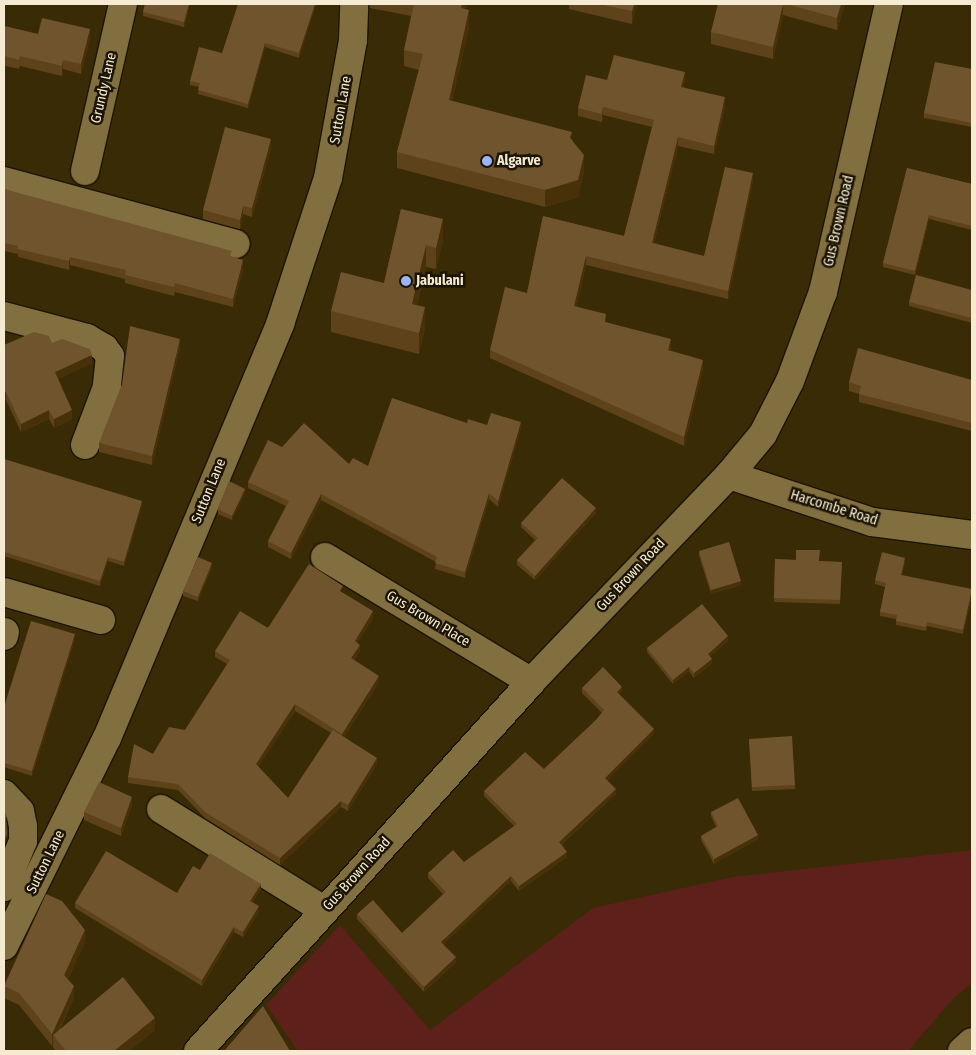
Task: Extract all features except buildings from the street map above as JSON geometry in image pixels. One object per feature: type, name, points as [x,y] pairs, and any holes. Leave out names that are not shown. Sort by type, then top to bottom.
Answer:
[{"type":"street","name":"Grundy Lane","points":[[85,171],[122,4]]},
{"type":"street","name":"Gus Brown Road","points":[[198,1051],[531,682],[728,475],[763,434],[790,380],[823,292],[889,4]]},
{"type":"street","name":"Sutton Lane","points":[[4,946],[107,738],[280,324],[328,178],[355,10]]},
{"type":"street","points":[[4,181],[236,244]]},
{"type":"street","points":[[4,316],[87,338],[104,348],[110,356],[107,388],[85,445]]},
{"type":"street","name":"Harcombe Road","points":[[728,475],[872,522],[972,535]]},
{"type":"street","name":"Gus Brown Place","points":[[325,557],[531,682]]},
{"type":"street","points":[[4,592],[101,620]]},
{"type":"street","points":[[4,794],[20,811],[23,841],[4,887]]},
{"type":"street","points":[[161,809],[324,910]]},
{"type":"street","points":[[962,1051],[972,1042]]},
{"type":"shaded area","points":[[972,850],[972,983],[953,999],[908,1051],[298,1051],[266,1005],[340,925],[430,1030],[593,908],[733,877]]},
{"type":"place","name":"Algarve","points":[[487,161]]},
{"type":"place","name":"Jabulani","points":[[406,281]]}]
